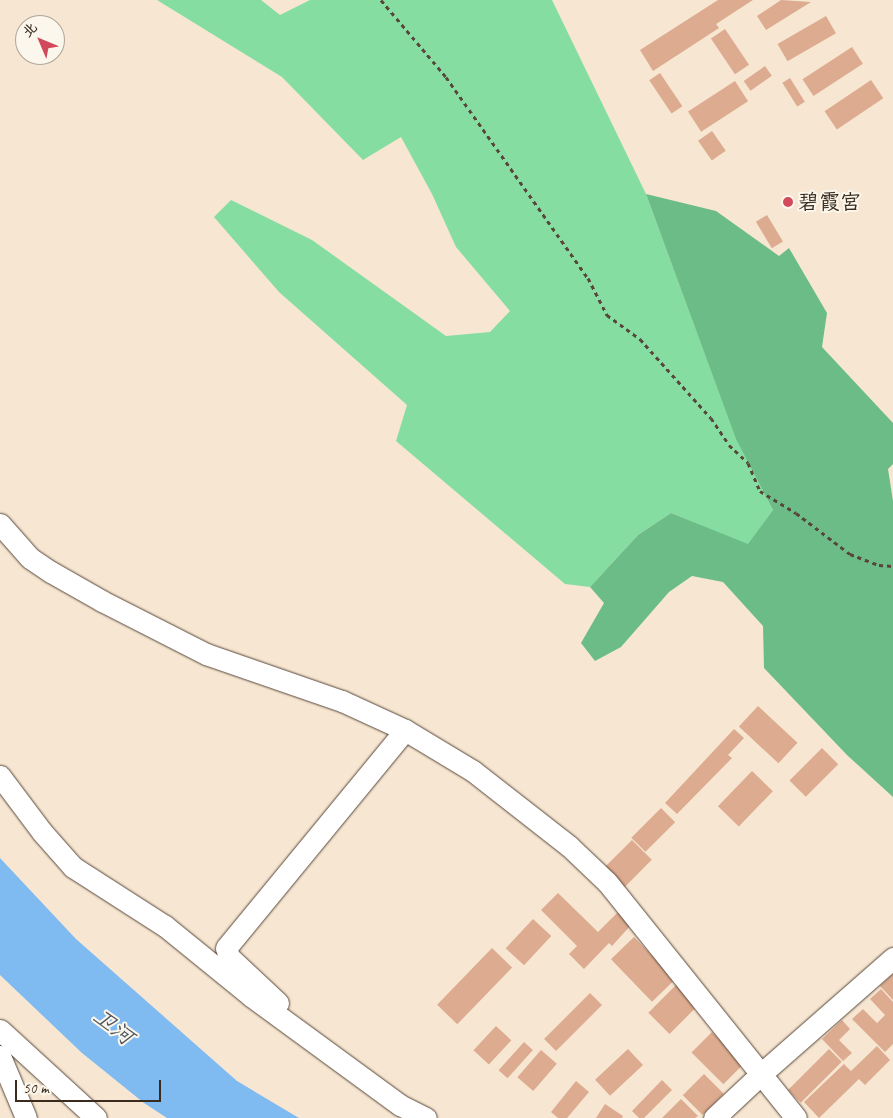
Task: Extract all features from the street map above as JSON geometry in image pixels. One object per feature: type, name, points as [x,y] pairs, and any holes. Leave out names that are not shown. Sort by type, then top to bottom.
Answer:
[{"type":"street","points":[[0,524],[30,558],[51,572],[206,654],[342,701],[405,730],[473,771],[569,846],[606,882],[796,1118]]},
{"type":"street","points":[[290,1024],[277,1001],[229,956],[226,948],[405,730]]},
{"type":"street","points":[[0,776],[42,832],[73,866],[165,926],[290,1024],[400,1105],[426,1118]]},
{"type":"street","points":[[714,1118],[893,958]]},
{"type":"street","points":[[0,1030],[96,1118]]},
{"type":"street","points":[[0,1056],[26,1118]]},
{"type":"path","points":[[381,0],[446,78],[588,278],[607,315],[640,339],[711,418],[730,445],[748,463],[760,491],[796,513],[850,554],[879,565],[893,566]]},
{"type":"green space","points":[[157,0],[261,0],[280,15],[310,0],[552,0],[646,194],[736,438],[773,510],[748,545],[671,513],[638,535],[590,587],[565,584],[396,441],[407,405],[279,292],[214,217],[231,200],[312,240],[446,336],[490,332],[510,311],[456,247],[432,194],[401,137],[363,160],[282,77]]},
{"type":"green space","points":[[646,194],[716,211],[779,256],[789,248],[827,313],[822,347],[893,423],[893,464],[888,469],[893,501],[893,797],[847,755],[764,668],[763,626],[723,582],[692,576],[669,592],[621,647],[595,661],[581,643],[604,603],[590,587],[638,535],[671,513],[748,544],[773,510],[736,439]]},
{"type":"water","name":"卫河","points":[[0,858],[76,939],[237,1081],[299,1118],[167,1118],[144,1103],[82,1053],[0,975]]},
{"type":"building","points":[[718,0],[753,0],[716,24],[719,28],[653,71],[640,50]]},
{"type":"building","points":[[781,0],[811,2],[766,30],[757,16]]},
{"type":"building","points":[[826,16],[836,33],[788,61],[778,44]]},
{"type":"building","points":[[725,29],[749,65],[735,74],[711,39]]},
{"type":"building","points":[[852,47],[863,64],[813,96],[803,79]]},
{"type":"building","points":[[765,66],[772,76],[751,91],[744,81]]},
{"type":"building","points":[[660,73],[682,106],[672,113],[649,80]]},
{"type":"building","points":[[790,78],[805,102],[797,107],[782,83]]},
{"type":"building","points":[[871,80],[883,98],[837,130],[825,111]]},
{"type":"building","points":[[735,81],[748,101],[701,132],[688,111]]},
{"type":"building","points":[[712,131],[726,151],[712,160],[698,141]]},
{"type":"building","points":[[767,215],[783,242],[772,248],[756,222]]},
{"type":"building","points":[[758,706],[797,743],[778,763],[739,726]]},
{"type":"building","points":[[734,729],[744,738],[728,755],[732,758],[677,814],[665,803]]},
{"type":"building","points":[[822,748],[838,764],[806,797],[789,781]]},
{"type":"building","points":[[752,771],[773,791],[739,826],[718,806]]},
{"type":"building","points":[[661,808],[675,822],[645,852],[631,838]]},
{"type":"building","points":[[632,840],[652,860],[624,887],[604,868]]},
{"type":"building","points":[[558,893],[598,932],[618,912],[631,925],[612,946],[609,943],[584,969],[569,954],[577,946],[541,910]]},
{"type":"building","points":[[533,919],[551,936],[524,965],[506,948]]},
{"type":"building","points":[[634,937],[675,979],[652,1002],[611,959]]},
{"type":"building","points":[[492,948],[512,967],[457,1024],[437,1005]]},
{"type":"building","points":[[893,974],[893,1000],[880,986]]},
{"type":"building","points":[[678,983],[699,1004],[670,1034],[648,1013]]},
{"type":"building","points":[[881,989],[893,1002],[893,1044],[885,1052],[852,1019],[863,1009],[877,1023],[885,1015],[870,999]]},
{"type":"building","points":[[590,993],[602,1005],[556,1051],[544,1039]]},
{"type":"building","points":[[842,1020],[850,1029],[839,1040],[852,1053],[843,1061],[822,1039]]},
{"type":"building","points":[[496,1026],[511,1040],[489,1064],[473,1050]]},
{"type":"building","points":[[712,1032],[744,1064],[723,1084],[691,1053]]},
{"type":"building","points":[[524,1042],[533,1050],[507,1078],[499,1070]]},
{"type":"building","points":[[877,1046],[890,1060],[865,1085],[859,1079],[819,1118],[804,1102],[844,1064],[851,1071]]},
{"type":"building","points":[[628,1049],[643,1065],[610,1096],[595,1080]]},
{"type":"building","points":[[829,1049],[842,1062],[801,1103],[788,1090]]},
{"type":"building","points":[[541,1050],[557,1064],[533,1091],[517,1077]]},
{"type":"building","points":[[704,1074],[724,1094],[703,1115],[683,1095]]},
{"type":"building","points":[[662,1080],[672,1090],[644,1118],[639,1118],[632,1111]]},
{"type":"building","points":[[576,1081],[589,1092],[567,1118],[558,1118],[551,1112]]},
{"type":"building","points":[[681,1099],[698,1116],[695,1118],[662,1118]]},
{"type":"building","points":[[605,1104],[623,1116],[622,1118],[596,1118]]},
{"type":"place","name":"碧霞宫","points":[[788,202]]}]
